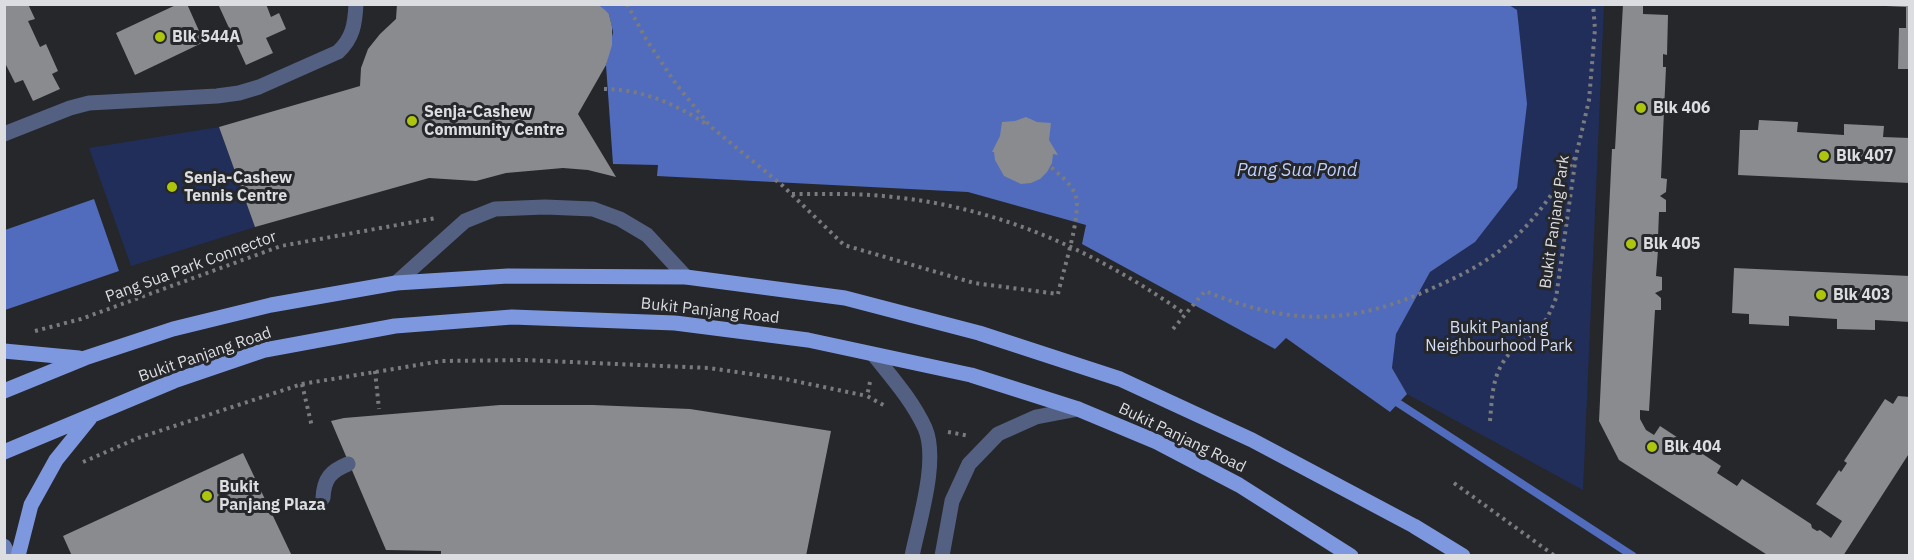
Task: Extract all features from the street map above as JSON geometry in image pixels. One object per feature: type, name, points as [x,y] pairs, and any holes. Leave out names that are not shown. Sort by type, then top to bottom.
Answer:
[{"type":"main road","name":"Bukit Panjang Road","points":[[4,392],[85,358],[173,329],[271,305],[396,283],[508,276],[687,277],[845,298],[979,333],[1120,379],[1252,440],[1414,526],[1463,555]]},
{"type":"main road","name":"Bukit Panjang Road","points":[[4,452],[174,381],[265,351],[395,326],[501,318],[675,322],[808,340],[971,375],[1078,409],[1157,442],[1239,484],[1351,555]]},
{"type":"main road","points":[[4,351],[50,357],[85,358]]},
{"type":"main road","points":[[18,555],[31,505],[56,460],[92,416]]},
{"type":"main road","points":[[4,546],[9,555]]},
{"type":"street","points":[[4,134],[70,108],[89,103],[217,96],[259,87],[338,52],[352,34],[356,4]]},
{"type":"street","name":"Bukit Panjang Road","points":[[396,283],[465,221],[495,209],[544,207],[593,210],[620,219],[647,235],[687,277]]},
{"type":"street","points":[[875,356],[903,390],[926,430],[929,451],[928,476],[912,555]]},
{"type":"street","points":[[942,555],[952,501],[969,464],[998,434],[1036,417],[1078,409]]},
{"type":"street","points":[[323,498],[328,476],[336,469],[348,464]]},
{"type":"path","points":[[627,4],[646,39],[676,84],[710,126]]},
{"type":"path","name":"Bukit Panjang Park","points":[[1490,421],[1495,378],[1505,358],[1537,331],[1549,316],[1556,298],[1576,156],[1589,100],[1594,29],[1593,4]]},
{"type":"path","points":[[604,89],[624,89],[658,99],[680,108],[710,126],[783,186],[844,245],[975,283],[1058,294],[1074,230],[1076,197],[1067,182],[1048,165]]},
{"type":"path","points":[[1173,329],[1205,291],[1240,305],[1276,314],[1322,317],[1349,315],[1386,307],[1420,294],[1469,272],[1512,240],[1548,201],[1576,156]]},
{"type":"path","points":[[792,195],[861,194],[926,201],[997,218],[1069,245],[1126,275],[1185,314]]},
{"type":"path","name":"Pang Sua Park Connector","points":[[32,331],[44,330],[81,319],[281,246],[446,215]]},
{"type":"path","points":[[867,396],[875,356]]},
{"type":"path","points":[[77,465],[138,438],[302,384],[442,361],[524,360],[709,368],[785,379],[867,396],[884,404],[890,411]]},
{"type":"path","points":[[375,371],[379,409]]},
{"type":"path","points":[[302,384],[312,427]]},
{"type":"path","points":[[926,430],[964,434],[988,444]]},
{"type":"path","points":[[1454,483],[1555,555]]},
{"type":"green space","name":"Bukit Panjang Neighbourhood Park","points":[[1509,5],[1604,5],[1583,490],[1407,394],[1392,368],[1396,334],[1430,272],[1475,242],[1517,11]]},
{"type":"green space","name":"Senja-Cashew Tennis Centre","points":[[219,127],[255,227],[131,266],[89,148]]},
{"type":"water","name":"Pang Sua Pond","points":[[597,5],[1509,5],[1517,10],[1527,104],[1517,188],[1475,242],[1430,272],[1396,334],[1392,368],[1407,394],[1390,412],[1286,338],[1275,349],[1082,244],[1086,225],[968,192],[657,176],[658,165],[613,164],[606,65],[613,32],[609,14]]},
{"type":"water","points":[[94,199],[119,271],[5,310],[5,230]]},
{"type":"building","points":[[4,4],[28,4],[35,19],[28,21],[40,47],[46,44],[58,71],[52,74],[60,89],[33,101],[23,80],[15,83],[4,61]]},
{"type":"building","name":"Blk 544A","points":[[178,4],[187,4],[204,42],[135,75],[116,33]]},
{"type":"building","points":[[218,4],[266,4],[271,17],[279,13],[286,29],[266,38],[273,53],[246,65]]},
{"type":"building","name":"Senja-Cashew Community Centre","points":[[397,4],[597,4],[605,10],[609,14],[612,27],[612,45],[606,65],[578,114],[616,177],[588,170],[563,168],[506,173],[476,181],[429,178],[255,227],[219,127],[360,86],[361,68],[368,49],[396,19]]},
{"type":"building","points":[[1623,4],[1643,4],[1643,14],[1668,15],[1667,55],[1663,54],[1663,67],[1666,67],[1661,178],[1667,179],[1666,192],[1660,196],[1666,200],[1666,212],[1659,212],[1658,238],[1654,238],[1654,250],[1658,250],[1656,276],[1662,277],[1662,290],[1655,293],[1661,298],[1661,310],[1655,310],[1649,411],[1640,410],[1640,419],[1646,430],[1654,435],[1660,426],[1721,466],[1717,473],[1737,486],[1742,479],[1811,524],[1812,528],[1820,530],[1831,538],[1842,521],[1816,504],[1839,470],[1841,472],[1847,463],[1844,461],[1885,399],[1893,404],[1898,396],[1910,397],[1910,452],[1843,556],[1769,556],[1619,460],[1599,421],[1612,149],[1615,149]]},
{"type":"building","points":[[1886,4],[1910,4],[1910,69],[1898,69],[1899,28],[1906,28],[1906,7],[1886,6]]},
{"type":"building","points":[[1026,117],[1037,122],[1051,123],[1049,140],[1058,155],[1053,154],[1052,163],[1040,179],[1021,184],[1004,176],[992,152],[1000,136],[1002,122]]},
{"type":"building","name":"Blk 407","points":[[1759,120],[1798,122],[1797,132],[1844,135],[1844,124],[1884,126],[1883,137],[1910,138],[1910,183],[1738,175],[1740,130],[1758,130]]},
{"type":"building","name":"Blk 403","points":[[1734,268],[1910,276],[1910,322],[1875,320],[1875,330],[1837,329],[1837,319],[1789,316],[1789,326],[1749,324],[1749,314],[1732,313]]},
{"type":"building","points":[[500,405],[593,405],[690,409],[831,431],[806,556],[441,556],[441,551],[386,550],[331,421]]},
{"type":"building","name":"Bukit Panjang Plaza","points":[[243,453],[292,556],[72,556],[63,536]]},
{"type":"waterway","points":[[1398,403],[1633,556]]},
{"type":"place","name":"Blk 544A","points":[[160,37]]},
{"type":"place","name":"Blk 406","points":[[1641,108]]},
{"type":"place","name":"Senja-Cashew Community Centre","points":[[412,121]]},
{"type":"place","name":"Blk 407","points":[[1824,156]]},
{"type":"place","name":"Senja-Cashew Tennis Centre","points":[[172,187]]},
{"type":"place","name":"Blk 405","points":[[1631,244]]},
{"type":"place","name":"Blk 403","points":[[1821,295]]},
{"type":"place","name":"Blk 404","points":[[1652,447]]},
{"type":"place","name":"Bukit Panjang Plaza","points":[[207,496]]}]
